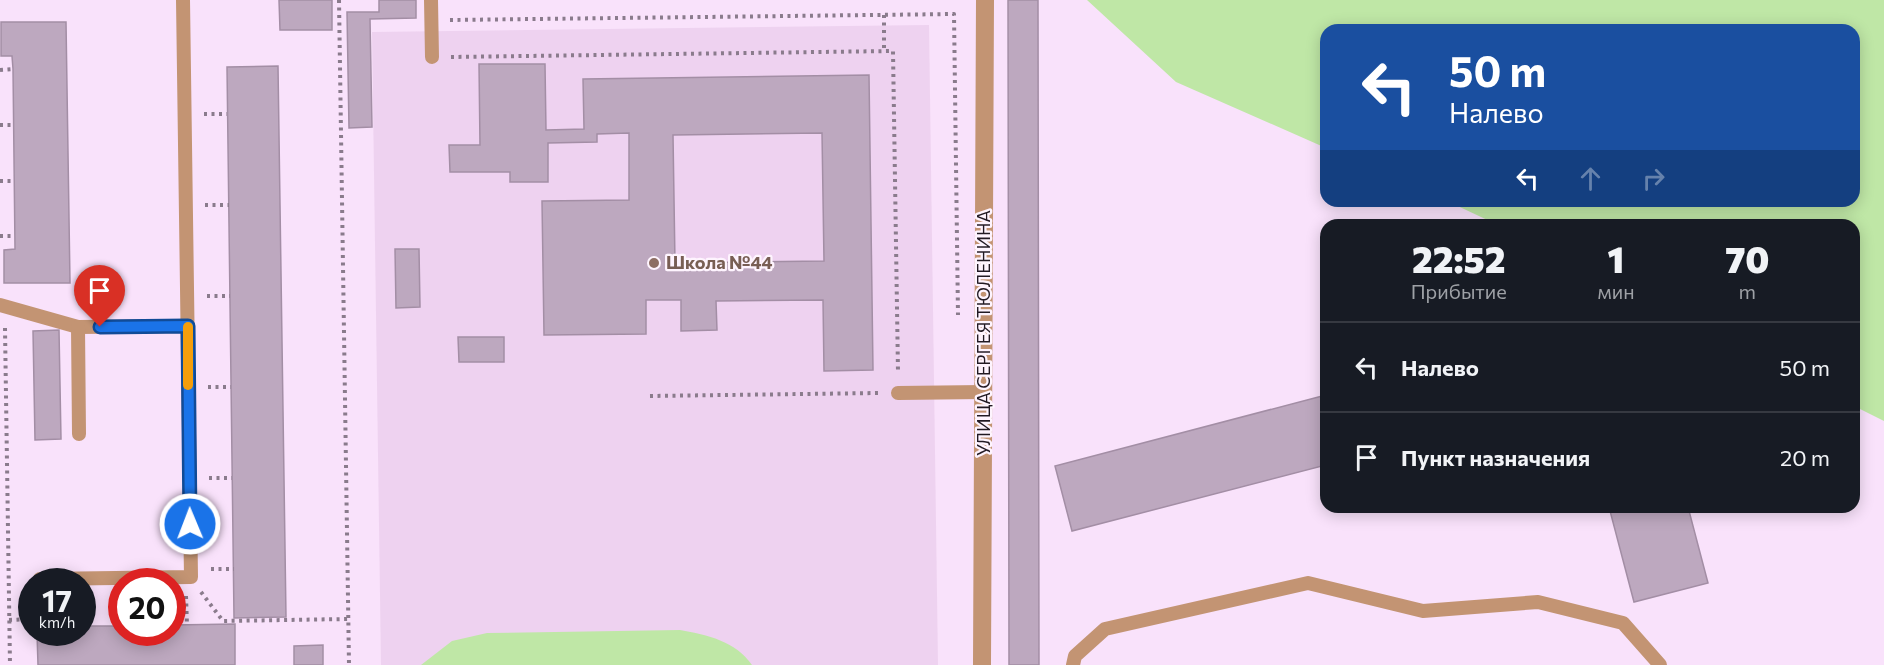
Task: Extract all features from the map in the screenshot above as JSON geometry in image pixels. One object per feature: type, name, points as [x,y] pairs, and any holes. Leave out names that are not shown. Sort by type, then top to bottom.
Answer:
[{"type":"street","name":"УЛИЦА СЕРГЕЯ ТЮЛЕНИНА","points":[[982,665],[985,0]]},
{"type":"lane","points":[[96,578],[188,577],[188,326],[183,0]]},
{"type":"lane","points":[[431,0],[432,57]]},
{"type":"lane","points":[[2,306],[78,327],[188,326]]},
{"type":"lane","points":[[78,327],[79,434]]},
{"type":"lane","points":[[898,393],[983,392]]},
{"type":"lane","points":[[1073,665],[1075,656],[1105,629],[1308,582],[1424,611],[1538,602],[1623,623],[1660,665]]},
{"type":"path","points":[[339,0],[349,665]]},
{"type":"path","points":[[431,21],[954,14]]},
{"type":"path","points":[[884,15],[884,52]]},
{"type":"path","points":[[432,57],[893,51],[898,393],[650,396]]},
{"type":"path","points":[[0,70],[13,69]]},
{"type":"path","points":[[0,125],[13,125]]},
{"type":"path","points":[[0,181],[14,181]]},
{"type":"path","points":[[0,237],[15,236]]},
{"type":"path","points":[[2,306],[10,665]]},
{"type":"path","points":[[188,577],[223,621],[348,619]]},
{"type":"path","points":[[187,625],[188,577]]},
{"type":"path","points":[[9,620],[18,620]]},
{"type":"shaded area","name":"Школа №44","points":[[929,25],[938,665],[381,665],[372,32]]},
{"type":"green space","points":[[1087,0],[1884,0],[1884,421],[1860,409],[1860,219],[1485,219],[1460,207],[1860,207],[1860,24],[1320,24],[1320,145],[1176,82]]},
{"type":"green space","points":[[680,630],[720,640],[738,650],[752,665],[421,665],[452,641],[487,633]]},
{"type":"building","points":[[279,0],[332,0],[332,30],[280,30]]},
{"type":"building","points":[[379,0],[416,0],[416,18],[370,19],[372,127],[349,128],[347,12],[379,12]]},
{"type":"building","points":[[1008,0],[1038,0],[1039,665],[1009,665]]},
{"type":"building","points":[[1,22],[66,22],[70,283],[4,283],[4,250],[15,249],[13,69],[12,56],[1,56]]},
{"type":"building","points":[[479,64],[545,64],[546,130],[584,129],[583,79],[869,75],[873,370],[824,371],[823,300],[716,301],[717,330],[681,331],[681,300],[646,300],[646,334],[544,335],[542,201],[629,200],[629,133],[597,134],[597,142],[548,143],[548,182],[510,182],[510,172],[450,172],[449,145],[480,145]],"holes":[[[822,133],[824,261],[675,263],[673,135]]]},
{"type":"building","points":[[278,66],[286,617],[234,618],[227,67]]},
{"type":"building","points":[[395,249],[419,249],[420,307],[396,308]]},
{"type":"building","points":[[59,330],[61,439],[35,440],[33,331]]},
{"type":"building","points":[[458,337],[504,337],[504,362],[459,362]]},
{"type":"building","points":[[1320,397],[1320,467],[1072,531],[1055,466]]},
{"type":"building","points":[[1611,513],[1690,513],[1708,583],[1634,602]]},
{"type":"building","points":[[235,624],[235,665],[38,665],[37,646],[96,646],[96,626],[108,626],[108,646],[186,646],[186,625]]},
{"type":"building","points":[[323,645],[323,665],[294,665],[294,646]]},
{"type":"slow traffic","points":[[188,327],[188,385]]},
{"type":"place","name":"Школа №44","points":[[654,263]]},
{"type":"route","points":[[100,327],[188,326],[190,524]]}]
